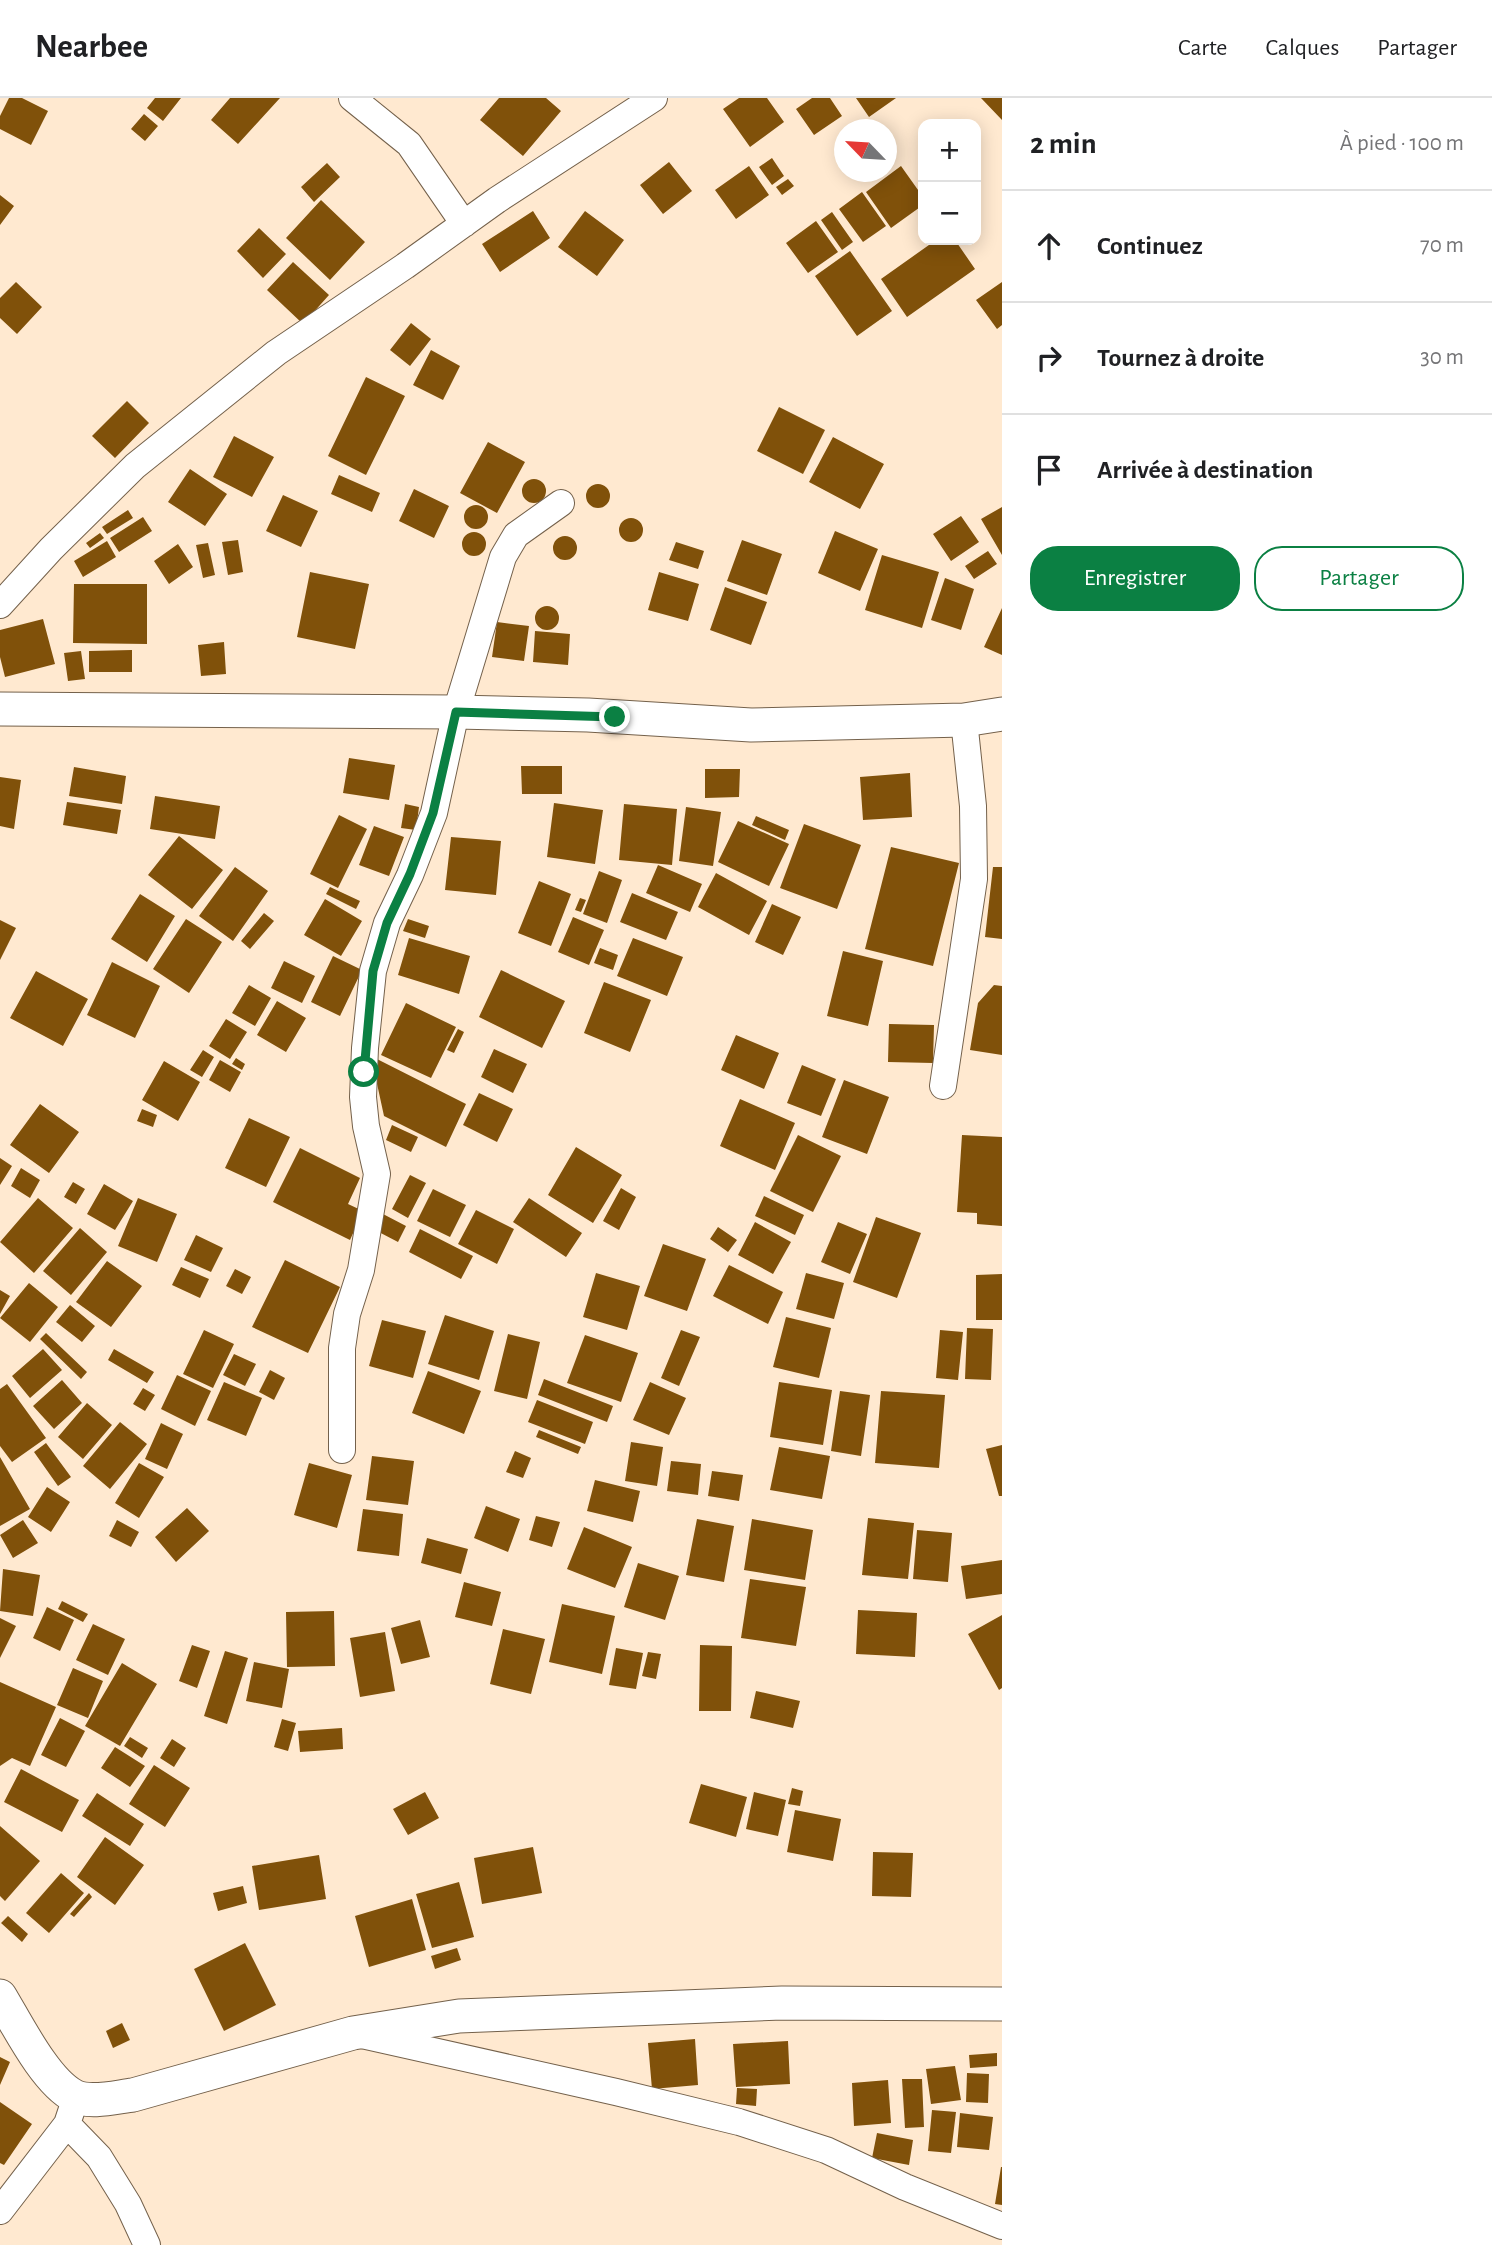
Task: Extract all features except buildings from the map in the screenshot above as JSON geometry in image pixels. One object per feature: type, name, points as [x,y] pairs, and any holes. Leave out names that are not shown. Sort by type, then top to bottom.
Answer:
[{"type":"street","points":[[352,98],[409,144],[464,224]]},
{"type":"street","points":[[0,605],[135,466],[276,353],[497,200],[654,98]]},
{"type":"street","points":[[342,1450],[342,1348],[347,1314],[361,1270],[377,1174],[366,1126],[363,1097],[373,971],[387,923],[410,874],[433,813],[456,712],[503,557],[516,535],[561,503]]},
{"type":"street","points":[[0,709],[456,712],[751,725],[964,720],[1002,714]]},
{"type":"street","points":[[943,1086],[974,879],[973,807],[964,720]]},
{"type":"street","points":[[0,1996],[128,2204],[147,2245]]},
{"type":"street","points":[[0,2211],[71,2110],[98,2099],[133,2095],[353,2034],[459,2016],[782,2003],[1002,2004]]},
{"type":"street","points":[[353,2034],[591,2086],[739,2122],[826,2150],[1002,2226]]},
{"type":"route","points":[[364,1072],[373,971],[387,923],[410,874],[433,813],[456,712],[615,717]]}]
